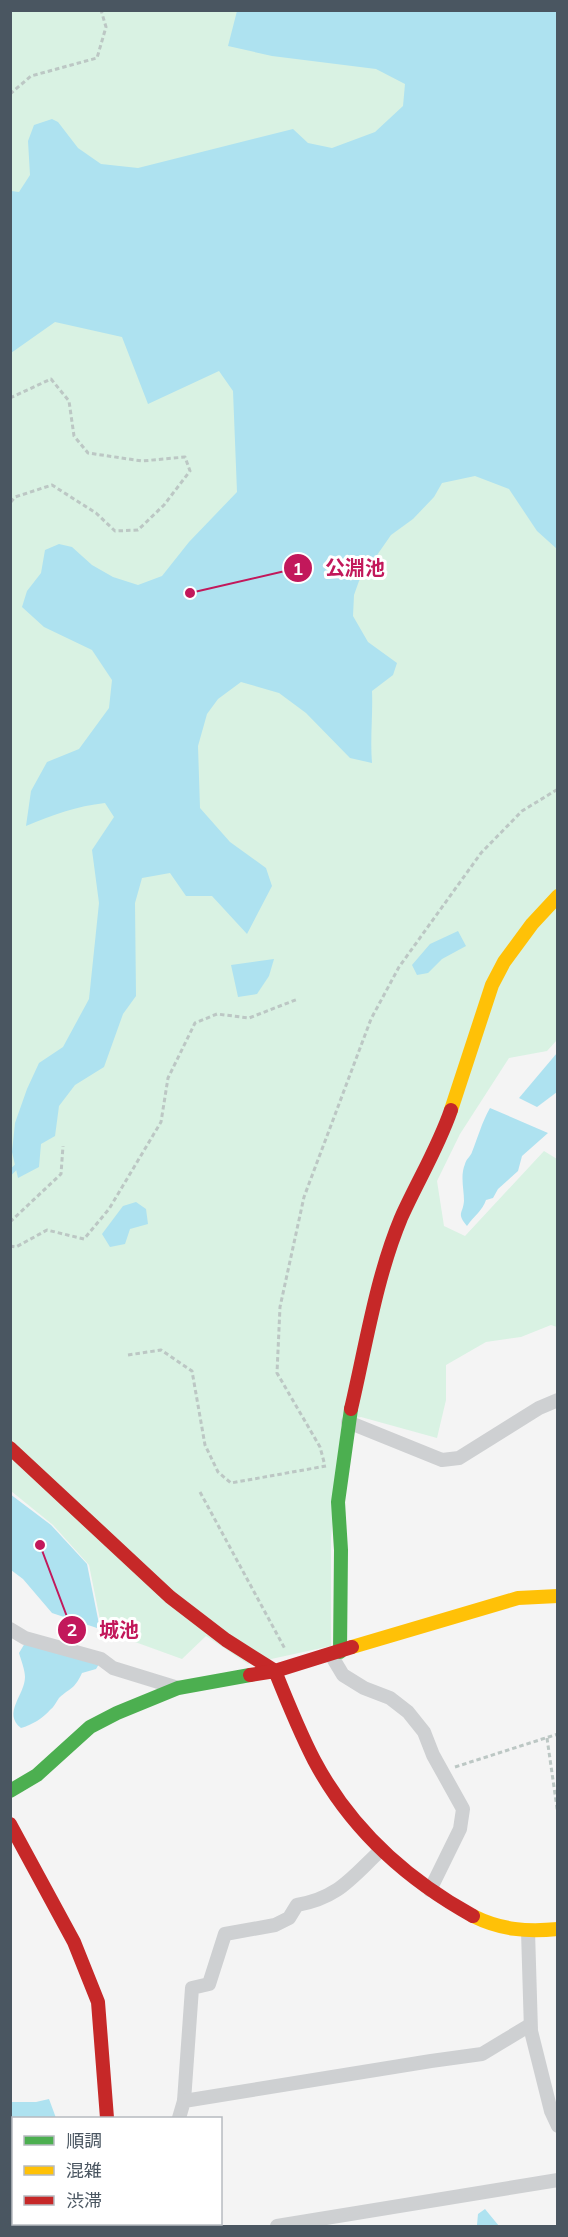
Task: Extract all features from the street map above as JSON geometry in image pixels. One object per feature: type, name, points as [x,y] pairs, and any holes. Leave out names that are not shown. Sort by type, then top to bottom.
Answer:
[{"type":"street","points":[[430,1890],[460,1829],[463,1809],[441,1771],[424,1732],[408,1712],[390,1698],[364,1688],[344,1675],[336,1653],[338,1502],[348,1422],[382,1274],[401,1219],[443,1133],[492,985],[504,962],[525,933],[558,896]]},
{"type":"street","points":[[348,1422],[442,1460],[459,1458],[539,1408],[558,1400]]},
{"type":"street","points":[[10,1448],[170,1597],[226,1640],[275,1671],[320,1771],[346,1811],[380,1851],[430,1890],[475,1917],[498,1926],[528,1931],[558,1929]]},
{"type":"street","points":[[10,1791],[37,1775],[90,1727],[117,1713],[178,1688],[295,1666],[419,1626],[518,1598],[558,1596]]},
{"type":"street","points":[[10,1629],[25,1638],[101,1659],[113,1668],[178,1688]]},
{"type":"street","points":[[10,1824],[74,1942],[98,2002],[107,2117]]},
{"type":"street","points":[[179,2117],[184,2101],[192,1988],[209,1984],[225,1934],[275,1925],[289,1918],[297,1905],[318,1902],[334,1894],[380,1851]]},
{"type":"street","points":[[528,1931],[530,2025],[558,2126]]},
{"type":"street","points":[[184,2101],[482,2054],[530,2025]]},
{"type":"street","points":[[277,2226],[558,2180]]},
{"type":"path","points":[[10,94],[31,76],[97,58],[106,27],[101,10]]},
{"type":"path","points":[[10,398],[51,379],[69,401],[74,436],[88,453],[142,461],[185,457],[190,471],[164,505],[138,530],[115,531],[96,513],[51,485],[15,497],[10,503]]},
{"type":"path","points":[[325,1467],[320,1447],[276,1372],[280,1307],[304,1197],[371,1019],[399,967],[481,853],[522,811],[558,789]]},
{"type":"path","points":[[10,1246],[16,1247],[47,1230],[84,1239],[109,1209],[161,1122],[168,1078],[195,1023],[217,1014],[249,1017],[298,999]]},
{"type":"path","points":[[10,1222],[61,1174],[63,1146]]},
{"type":"path","points":[[128,1355],[161,1350],[192,1371],[205,1445],[218,1472],[231,1483],[343,1463]]},
{"type":"path","points":[[200,1492],[295,1666]]},
{"type":"path","points":[[441,1771],[558,1734]]},
{"type":"path","points":[[547,1738],[558,1815]]},
{"type":"green space","points":[[10,11],[557,11],[557,1040],[547,1051],[509,1058],[460,1134],[437,1181],[444,1226],[465,1236],[544,1151],[557,1159],[557,1327],[551,1325],[521,1337],[486,1342],[446,1365],[446,1400],[437,1438],[361,1417],[342,1420],[331,1538],[331,1646],[248,1664],[206,1636],[182,1659],[102,1630],[89,1565],[53,1525],[11,1491]]},
{"type":"water","points":[[237,11],[557,11],[557,549],[537,531],[509,489],[475,476],[442,483],[434,497],[413,519],[391,535],[359,581],[354,595],[353,616],[368,642],[397,663],[393,675],[372,691],[372,763],[350,758],[306,713],[279,693],[241,682],[218,699],[207,714],[198,746],[200,808],[230,842],[266,868],[272,886],[247,934],[212,896],[186,896],[170,873],[142,878],[135,903],[136,996],[123,1014],[104,1067],[75,1085],[59,1106],[55,1136],[41,1144],[39,1167],[18,1178],[12,1152],[15,1123],[27,1089],[39,1063],[63,1047],[89,999],[99,903],[92,850],[114,817],[105,803],[84,806],[26,826],[31,791],[47,762],[79,749],[109,708],[112,680],[92,650],[44,627],[22,607],[27,591],[41,573],[45,550],[59,544],[72,547],[92,565],[113,577],[138,585],[162,576],[189,542],[237,492],[233,391],[219,371],[148,404],[122,337],[55,322],[11,353],[11,191],[19,192],[30,175],[28,141],[34,125],[52,119],[58,122],[78,148],[101,164],[138,168],[293,129],[308,143],[332,148],[375,132],[403,106],[405,84],[376,69],[272,56],[228,46]]},
{"type":"water","points":[[458,931],[466,946],[442,959],[428,973],[417,975],[412,965],[430,944]]},
{"type":"water","points":[[274,959],[269,976],[257,994],[238,997],[231,965]]},
{"type":"water","points":[[557,1053],[557,1092],[537,1107],[519,1098]]},
{"type":"water","points":[[490,1108],[548,1133],[522,1156],[518,1171],[498,1189],[493,1198],[486,1200],[467,1226],[461,1216],[464,1201],[462,1178],[466,1161]]},
{"type":"water","points":[[136,1202],[146,1209],[148,1224],[130,1229],[125,1244],[110,1247],[102,1234],[123,1206]]},
{"type":"water","points":[[10,1494],[51,1525],[87,1564],[100,1629],[52,1613],[23,1579],[11,1570]]},
{"type":"water","points":[[25,1643],[99,1664],[96,1669],[82,1673],[74,1685],[44,1716],[21,1728],[16,1722],[14,1710],[24,1684],[25,1677],[19,1653]]},
{"type":"water","points":[[49,2099],[56,2117],[12,2117],[12,2225],[46,2226],[11,2226],[11,2102],[36,2102]]},
{"type":"water","points":[[485,2209],[499,2226],[474,2226],[477,2225],[478,2214]]},
{"type":"waterway","points":[[10,1173],[19,1164]]},
{"type":"traffic: fast","points":[[340,1652],[341,1550],[338,1502],[351,1409]]},
{"type":"traffic: fast","points":[[10,1791],[37,1775],[90,1727],[117,1713],[178,1688],[250,1675]]},
{"type":"traffic: slow","points":[[451,1110],[492,985],[504,962],[532,924],[558,896]]},
{"type":"traffic: slow","points":[[352,1647],[518,1598],[558,1596]]},
{"type":"traffic: slow","points":[[473,1916],[514,1929],[558,1929]]},
{"type":"traffic: jam","points":[[351,1409],[372,1312],[392,1241],[451,1110]]},
{"type":"traffic: jam","points":[[10,1448],[170,1597],[226,1640],[275,1671],[352,1647]]},
{"type":"traffic: jam","points":[[250,1675],[275,1671],[314,1760],[328,1785],[362,1829],[382,1850],[425,1886],[473,1916]]},
{"type":"traffic: jam","points":[[10,1824],[74,1942],[98,2002],[107,2117]]},
{"type":"place","name":"公淵池","points":[[190,593]]},
{"type":"place","name":"城池","points":[[40,1545]]}]
